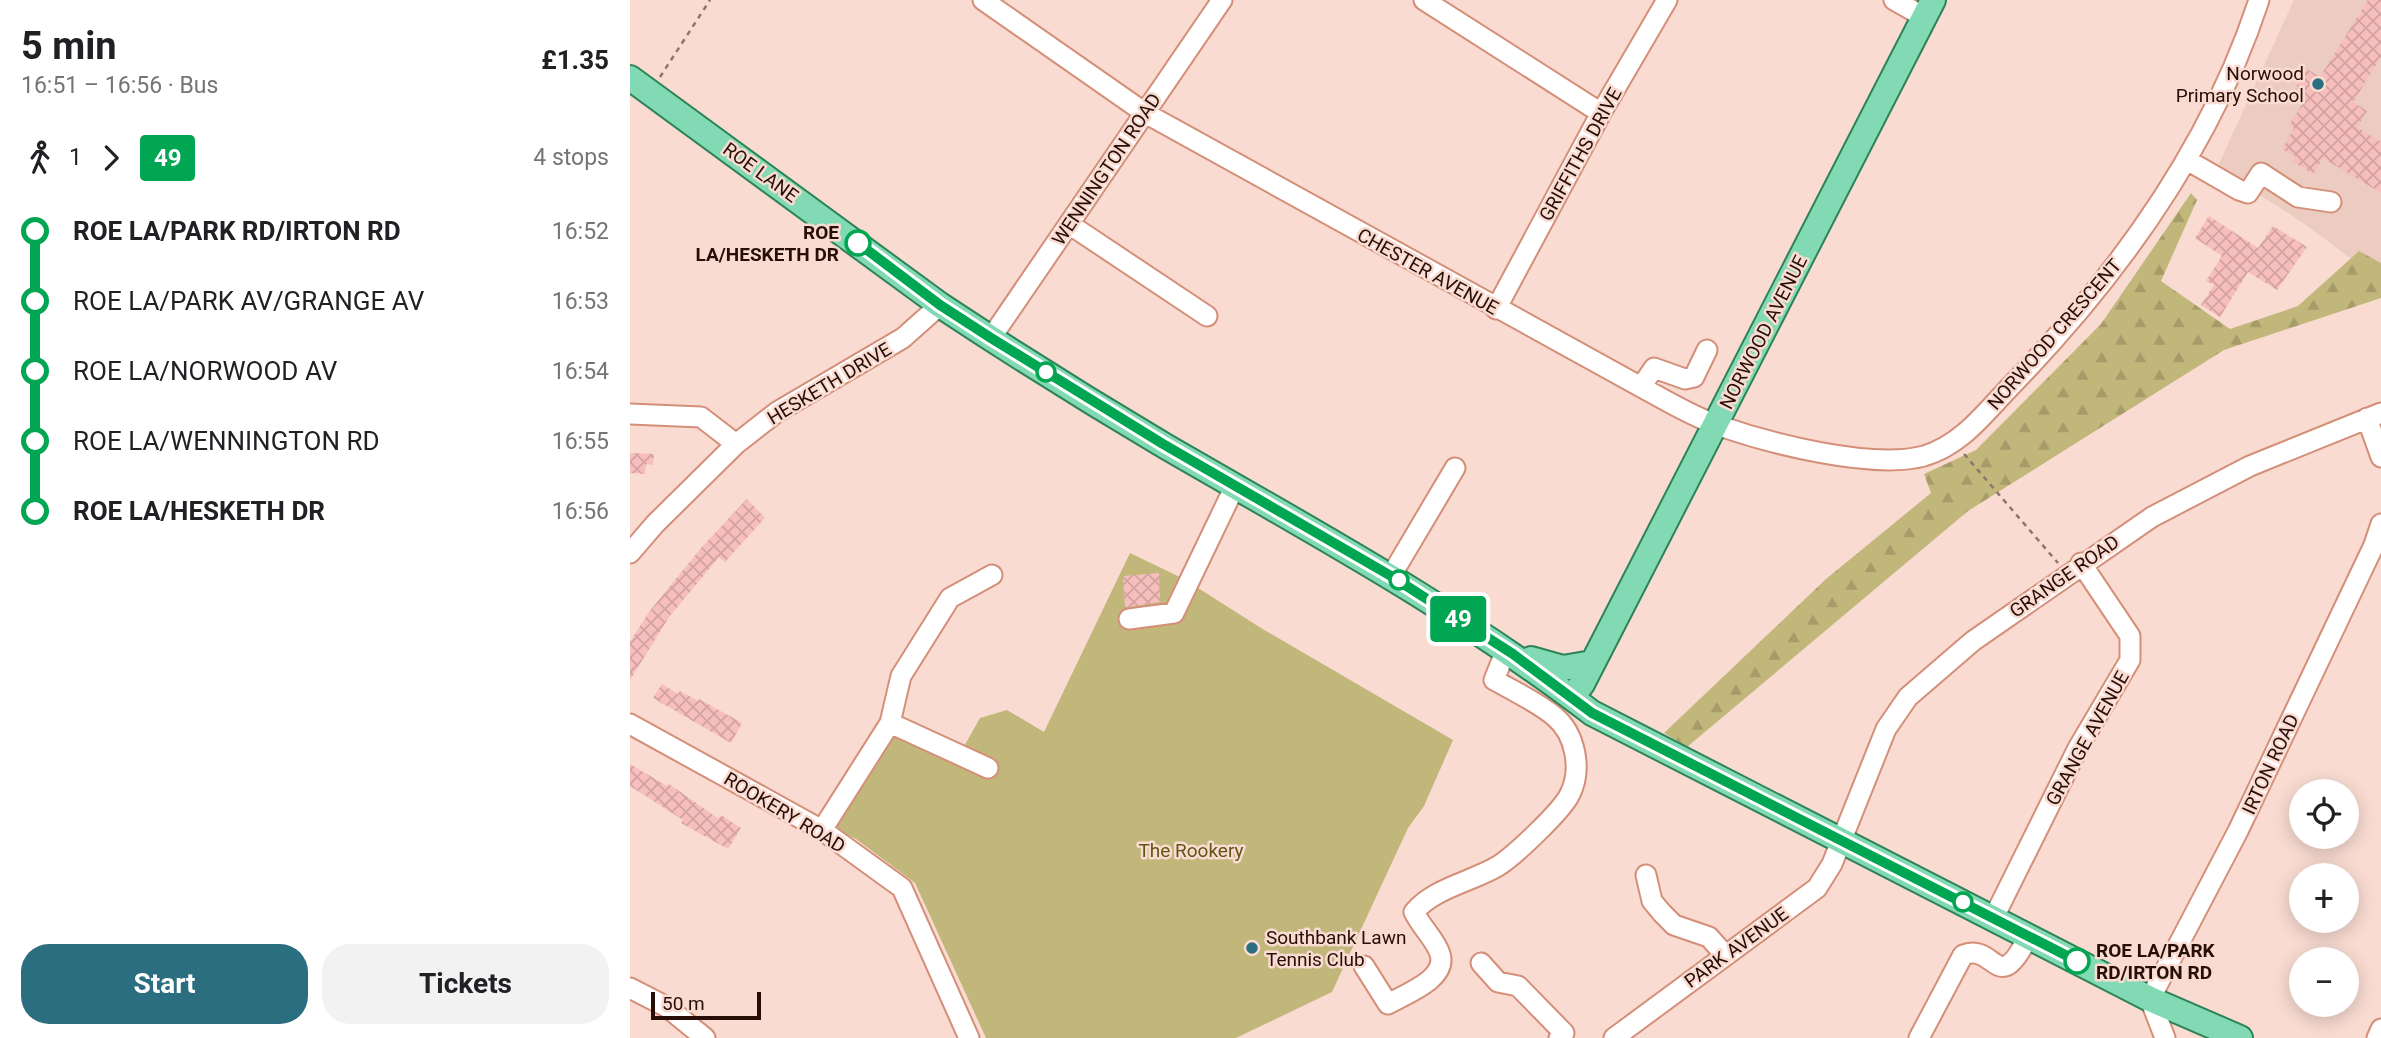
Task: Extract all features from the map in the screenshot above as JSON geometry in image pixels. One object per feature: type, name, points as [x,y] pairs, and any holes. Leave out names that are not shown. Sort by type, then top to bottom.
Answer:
[{"type":"main road","name":"NORWOOD AVENUE","points":[[1572,697],[1929,9]]},
{"type":"main road","name":"ROE LANE","points":[[635,83],[940,305],[1235,486],[1391,576],[1509,652],[1592,713],[2150,999],[2240,1038]]},
{"type":"main road","points":[[1509,652],[1563,668],[1592,663]]},
{"type":"street","name":"CHESTER AVENUE","points":[[983,0],[1144,113],[1496,309],[1715,425]]},
{"type":"street","name":"WENNINGTON ROAD","points":[[991,338],[1222,0]]},
{"type":"street","points":[[1424,0],[1601,113]]},
{"type":"street","name":"GRIFFITHS DRIVE","points":[[1496,309],[1601,113],[1667,0]]},
{"type":"street","points":[[1894,0],[1929,9]]},
{"type":"street","name":"NORWOOD CRESCENT","points":[[1715,425],[1825,453],[1892,460],[1923,456],[1955,444],[2026,370],[2110,275],[2187,160],[2246,40],[2259,0]]},
{"type":"street","points":[[2187,160],[2248,193],[2261,173],[2298,197],[2331,202]]},
{"type":"street","points":[[1069,224],[1207,316]]},
{"type":"street","name":"HESKETH DRIVE","points":[[630,553],[655,524],[736,444],[777,412],[903,338],[940,305]]},
{"type":"street","points":[[1641,387],[1654,368],[1685,379],[1694,377],[1707,350]]},
{"type":"street","points":[[630,414],[701,417],[736,444]]},
{"type":"street","points":[[2374,416],[2381,457]]},
{"type":"street","name":"GRANGE ROAD","points":[[1841,842],[1886,729],[1908,697],[1972,641],[2151,517],[2250,466],[2374,416]]},
{"type":"street","points":[[1391,576],[1455,468]]},
{"type":"street","points":[[1129,620],[1174,613],[1235,486]]},
{"type":"street","name":"IRTON ROAD","points":[[2150,999],[2238,831],[2374,545],[2381,524]]},
{"type":"street","name":"GRANGE AVENUE","points":[[1994,917],[2078,748],[2130,660],[2130,636],[2074,568]]},
{"type":"street","points":[[822,830],[890,723],[901,676],[950,598],[992,575]]},
{"type":"street","points":[[1364,966],[1388,1004],[1434,978],[1442,965],[1440,953],[1414,912],[1425,899],[1461,885],[1500,865],[1569,796],[1578,770],[1572,742],[1556,717],[1494,680],[1509,652]]},
{"type":"street","points":[[890,723],[988,768]]},
{"type":"street","name":"ROOKERY ROAD","points":[[630,724],[822,830],[902,888],[969,1038]]},
{"type":"street","name":"PARK AVENUE","points":[[1614,1038],[1817,888],[1841,842]]},
{"type":"street","points":[[1646,875],[1652,901],[1662,913],[1674,925],[1709,937],[1725,955]]},
{"type":"street","points":[[1919,1038],[1963,955],[1976,954],[2002,967],[2008,967],[2018,958],[2029,935]]},
{"type":"street","points":[[1482,963],[1498,982],[1518,986],[1564,1033],[1559,1038]]},
{"type":"street","points":[[630,988],[667,1007],[705,1038]]},
{"type":"street","points":[[2150,999],[2165,1038]]},
{"type":"street","points":[[2377,1038],[2381,1029]]},
{"type":"path","points":[[635,83],[710,0]]},
{"type":"path","points":[[1955,444],[2074,568]]},
{"type":"shaded area","name":"Norwood Primary School","points":[[2294,0],[2381,0],[2381,281],[2302,222],[2217,168]]},
{"type":"green space","points":[[2191,193],[2197,200],[2161,281],[2230,329],[2298,306],[2359,251],[2381,263],[2381,298],[2224,350],[1968,511],[1687,747],[1664,733],[1826,579],[1931,493],[1924,474],[1976,450],[2101,324]]},
{"type":"green space","name":"The Rookery","points":[[1130,553],[1184,579],[1261,628],[1453,740],[1424,806],[1408,828],[1332,992],[1236,1038],[986,1038],[915,883],[856,839],[835,829],[897,728],[962,750],[980,718],[1007,710],[1044,732]]},
{"type":"building","name":"Norwood Primary School","points":[[2368,0],[2381,0],[2381,57],[2353,102],[2367,111],[2357,127],[2381,142],[2381,193],[2323,158],[2313,174],[2292,161],[2295,156],[2282,149],[2294,128],[2289,125],[2302,105],[2290,97],[2307,69],[2320,77]]},
{"type":"building","points":[[2209,216],[2258,248],[2273,226],[2307,247],[2277,290],[2248,272],[2220,317],[2201,305],[2214,285],[2206,281],[2222,256],[2195,238]]},
{"type":"building","points":[[630,453],[654,454],[653,465],[646,464],[645,474],[630,473]]},
{"type":"building","points":[[747,499],[765,518],[725,562],[719,557],[669,617],[630,680],[630,642],[649,612],[701,548]]},
{"type":"building","points":[[1159,573],[1160,602],[1125,608],[1123,576]]},
{"type":"building","points":[[662,684],[678,694],[680,691],[698,701],[699,699],[742,723],[731,743],[653,698]]},
{"type":"building","points":[[630,764],[667,786],[669,784],[719,819],[721,815],[741,828],[728,849],[681,823],[683,820],[630,786]]},
{"type":"bus line","name":"49","points":[[858,243],[940,305],[991,338],[1163,444],[1391,576],[1513,654],[1592,713],[2077,961]]},
{"type":"place","name":"Norwood Primary School","points":[[2318,84]]},
{"type":"place","name":"ROE LA/HESKETH DR","points":[[858,243]]},
{"type":"place","name":"Southbank Lawn Tennis Club","points":[[1252,948]]},
{"type":"place","name":"ROE LA/PARK RD/IRTON RD","points":[[2077,961]]}]
